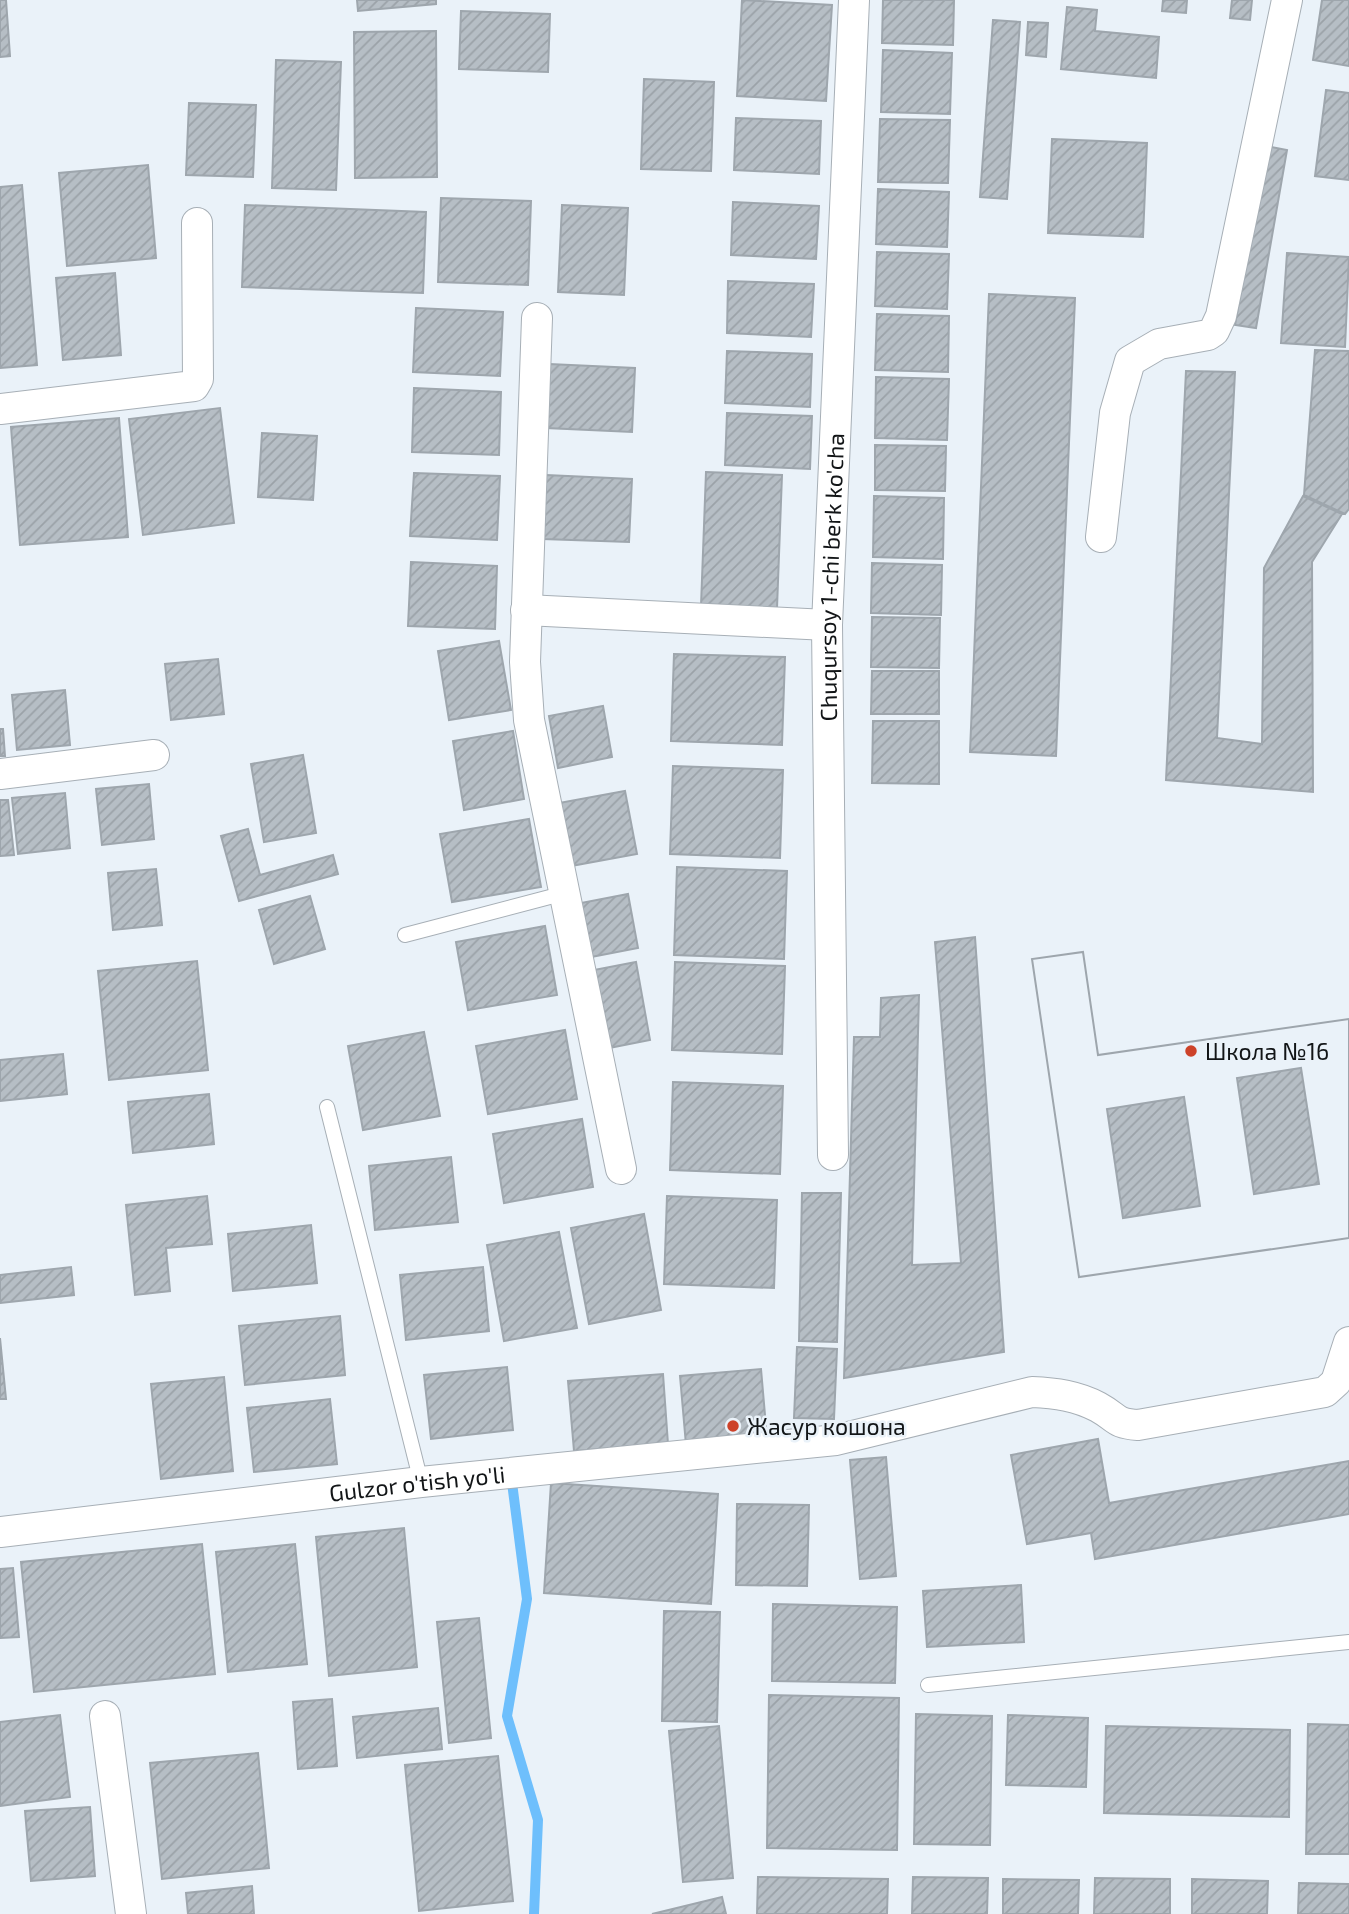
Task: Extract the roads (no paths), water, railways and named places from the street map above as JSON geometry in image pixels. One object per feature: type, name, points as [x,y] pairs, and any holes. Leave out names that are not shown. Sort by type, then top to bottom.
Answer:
[{"type":"street","name":"Chuqursoy 1-chi berk ko'cha","points":[[833,1155],[827,625],[854,0]]},
{"type":"street","points":[[1101,537],[1115,413],[1130,361],[1160,344],[1208,335],[1214,331],[1221,316],[1287,0]]},
{"type":"street","points":[[0,409],[194,386],[198,379],[197,223]]},
{"type":"street","points":[[537,318],[526,610],[525,662],[529,720],[621,1169]]},
{"type":"street","points":[[526,610],[827,625]]},
{"type":"street","points":[[0,774],[154,755]]},
{"type":"street","name":"Gulzor o'tish yo'li","points":[[0,1532],[421,1482],[836,1440],[1032,1392],[1058,1393],[1100,1408],[1120,1423],[1138,1425],[1325,1392],[1336,1382],[1349,1342]]},
{"type":"street","points":[[105,1716],[131,1914]]},
{"type":"lane","points":[[405,936],[565,893]]},
{"type":"lane","points":[[327,1107],[421,1482]]},
{"type":"lane","points":[[928,1685],[1349,1642]]},
{"type":"waterway","points":[[511,1475],[527,1599],[507,1716],[538,1820],[534,1914]]},
{"type":"place","name":"Школа №16","points":[[1191,1051]]},
{"type":"place","name":"Жасур кошона","points":[[733,1426]]}]
